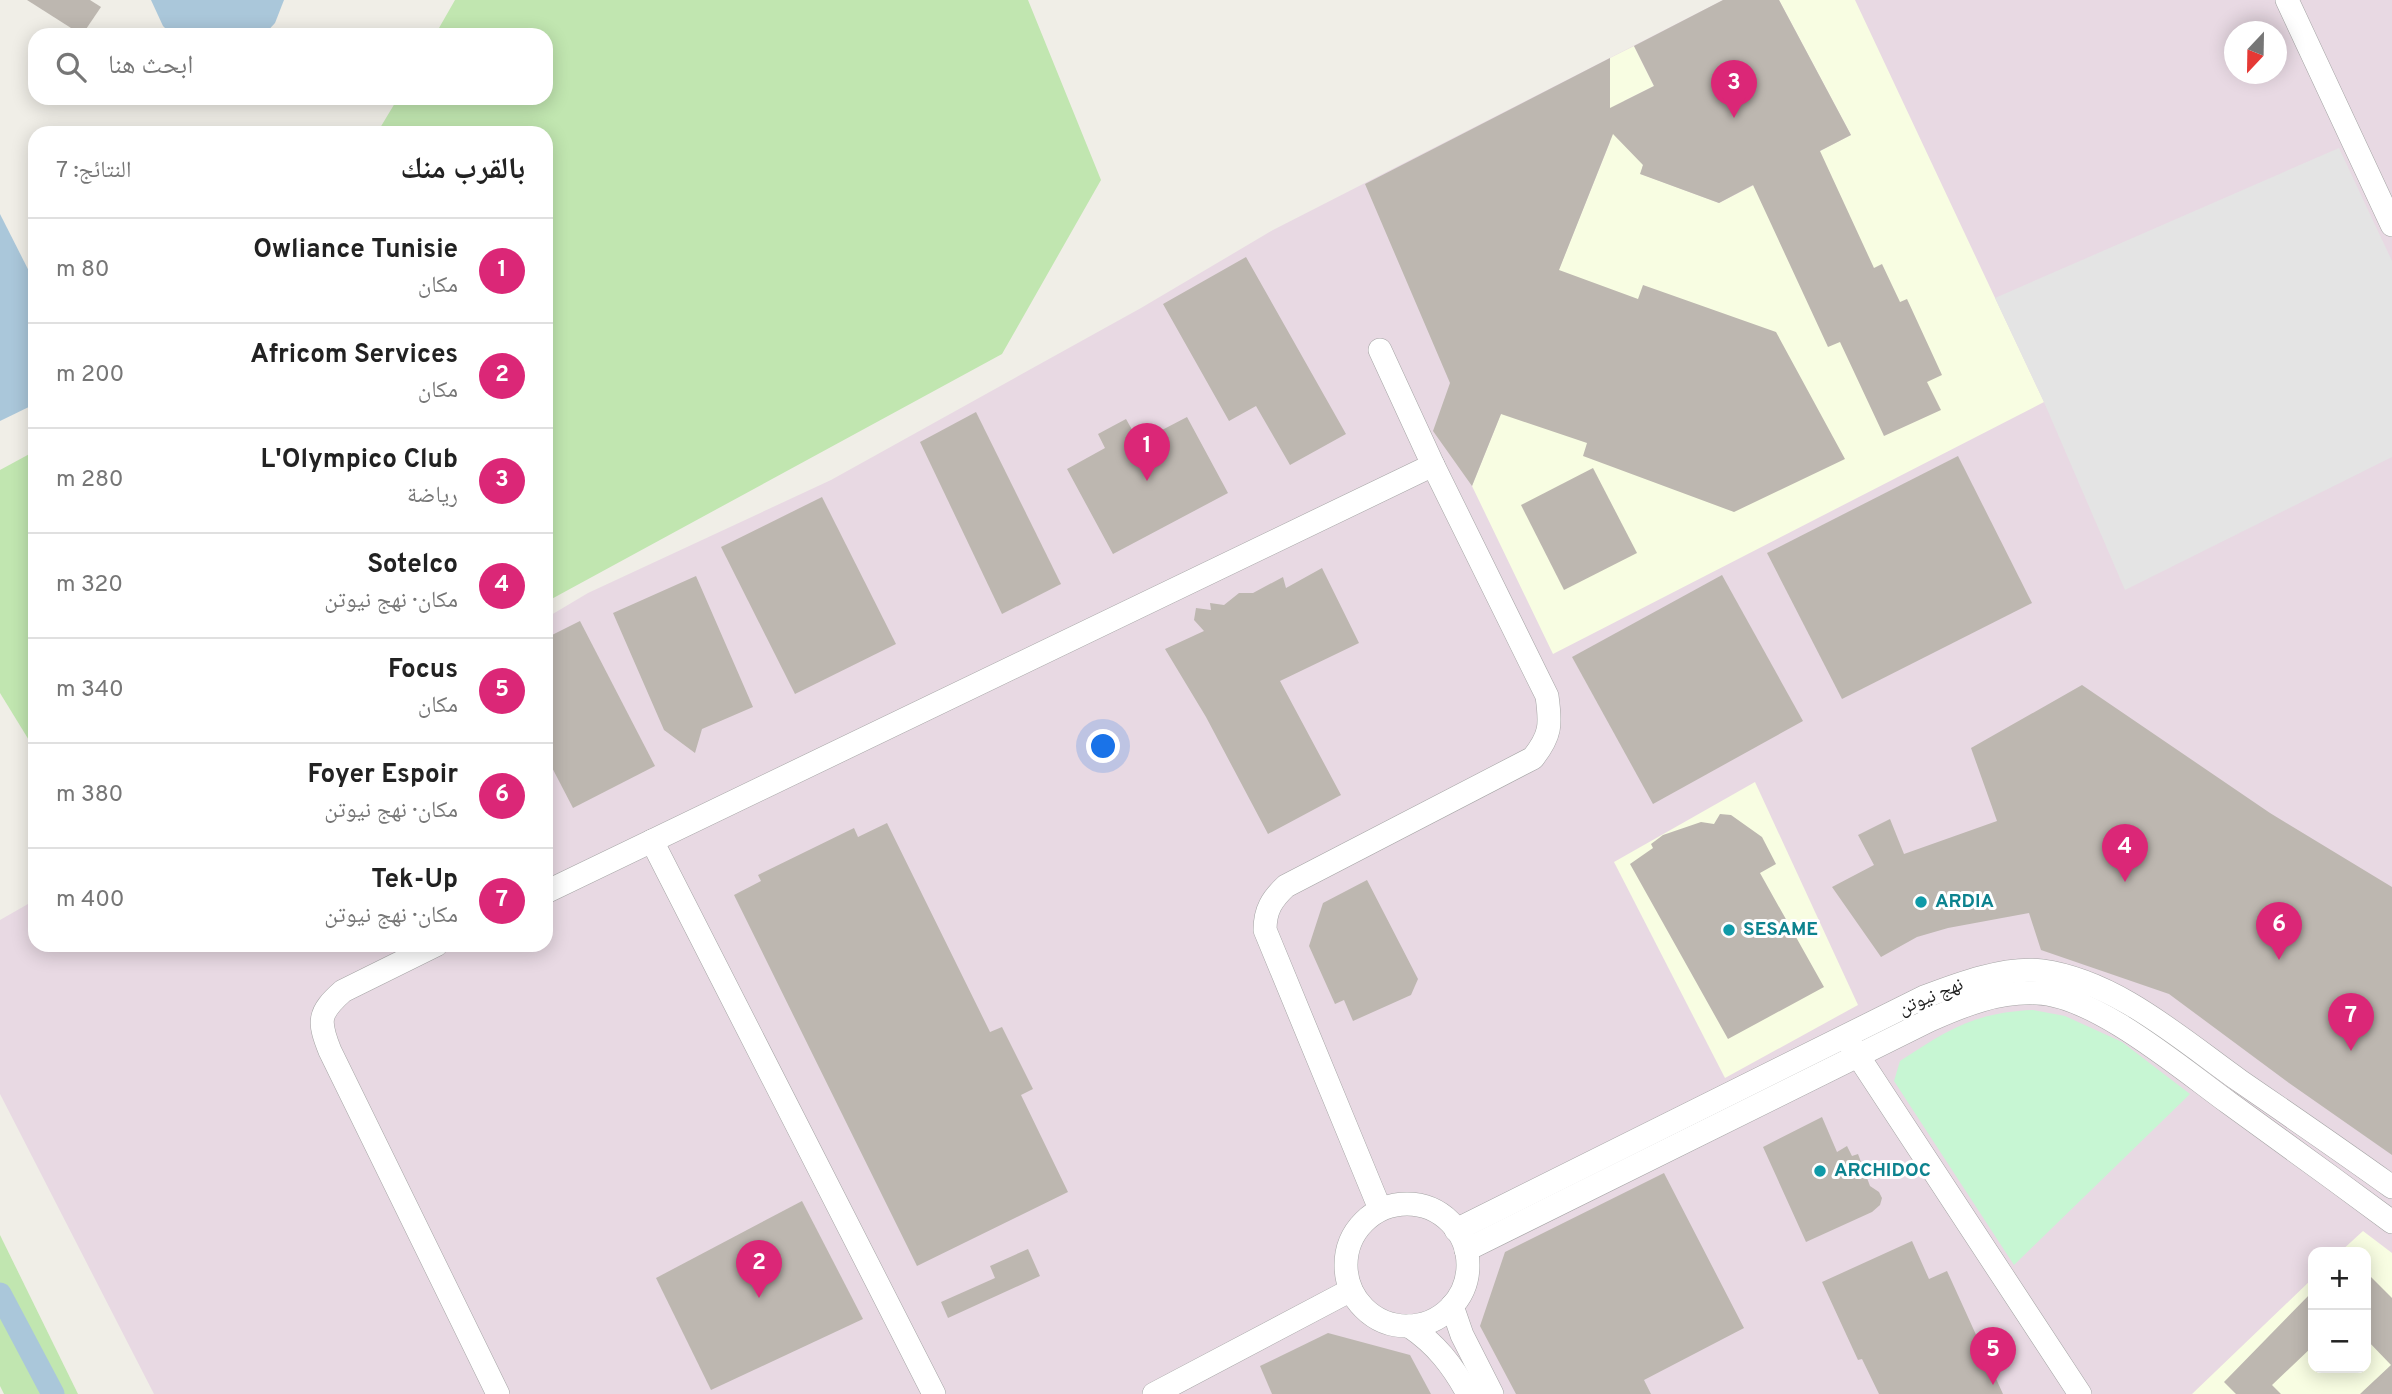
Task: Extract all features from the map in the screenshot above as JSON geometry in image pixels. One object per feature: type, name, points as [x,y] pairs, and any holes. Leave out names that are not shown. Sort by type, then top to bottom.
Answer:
[{"type":"street","points":[[2287,0],[2392,225]]},
{"type":"street","points":[[1380,350],[1433,465],[1547,696],[1551,721],[1546,742],[1532,758],[1286,886],[1274,897],[1265,915],[1265,930],[1380,1209]]},
{"type":"street","points":[[553,889],[1433,465]]},
{"type":"street","points":[[652,841],[934,1394]]},
{"type":"street","points":[[422,952],[343,991],[330,1002],[321,1017],[321,1029],[498,1394]]},
{"type":"street","name":"نهج نيوتن","points":[[2025,983],[2040,970],[2078,980],[2143,1013],[2392,1187]]},
{"type":"street","name":"نهج نيوتن","points":[[1461,1240],[1851,1046],[1924,997],[1967,980],[2025,983],[2039,993],[2071,1001],[2130,1031],[2392,1222]]},
{"type":"street","points":[[1851,1046],[2080,1394]]},
{"type":"street","points":[[1404,1203],[1427,1207],[1448,1219],[1461,1240],[1468,1262],[1464,1286],[1452,1306],[1433,1320],[1409,1326],[1385,1322],[1365,1310],[1351,1290],[1345,1267],[1349,1243],[1361,1223],[1380,1209],[1404,1203]]},
{"type":"street","points":[[1154,1394],[1351,1290]]},
{"type":"street","points":[[1452,1306],[1462,1335],[1492,1394]]},
{"type":"street","points":[[1409,1326],[1428,1339],[1448,1360],[1468,1394]]},
{"type":"shaded area","points":[[1723,0],[2392,0],[2392,1394],[154,1394],[0,1094],[0,920],[28,904],[28,952],[553,952],[553,614],[588,593],[831,480],[1141,308],[1273,230]]},
{"type":"shaded area","points":[[1779,0],[1855,0],[2044,402],[1553,654],[1472,486],[1610,142],[1610,58],[1634,46],[1654,86],[1624,101],[1643,165],[1641,174],[1719,203],[1851,135]]},
{"type":"shaded area","points":[[2339,148],[2392,261],[2392,457],[2125,590],[2044,402],[1995,298]]},
{"type":"shaded area","name":"SESAME","points":[[1755,782],[1858,1005],[1725,1078],[1614,862]]},
{"type":"shaded area","points":[[2363,1231],[2392,1253],[2392,1394],[2192,1394],[2308,1283],[2308,1373],[2371,1373],[2371,1247],[2345,1247]]},
{"type":"green space","points":[[455,0],[1028,0],[1101,180],[1002,354],[553,598],[553,126],[381,126],[394,105],[553,105],[553,28],[439,28]]},
{"type":"green space","points":[[28,455],[28,739],[0,693],[0,470]]},
{"type":"green space","points":[[2033,1010],[2065,1016],[2122,1042],[2190,1094],[2014,1265],[1894,1081],[1900,1061],[1948,1032],[1995,1014]]},
{"type":"green space","points":[[0,1235],[78,1394],[4,1394],[0,1386]]},
{"type":"water","points":[[151,0],[284,0],[270,28],[163,26]]},
{"type":"water","points":[[0,214],[28,269],[28,407],[0,421]]},
{"type":"building","points":[[27,0],[90,0],[101,7],[87,28],[71,28]]},
{"type":"building","points":[[1723,0],[1779,0],[1851,135],[1820,151],[1874,268],[1882,264],[1900,302],[1907,299],[1942,375],[1927,382],[1941,410],[1884,436],[1840,342],[1828,347],[1753,185],[1719,203],[1640,174],[1643,165],[1613,134],[1559,270],[1638,299],[1643,285],[1776,332],[1845,459],[1734,512],[1583,456],[1587,443],[1501,414],[1472,486],[1433,431],[1450,383],[1365,184],[1610,58],[1610,108],[1654,86],[1634,46]]},
{"type":"building","points":[[1246,257],[1346,434],[1290,465],[1256,406],[1229,421],[1163,304]]},
{"type":"building","points":[[976,412],[1061,584],[1002,614],[920,442]]},
{"type":"building","points":[[1187,417],[1228,493],[1113,554],[1067,469],[1105,448],[1098,434],[1126,419],[1139,442]]},
{"type":"building","points":[[1958,456],[2032,603],[1842,699],[1767,553]]},
{"type":"building","points":[[1593,468],[1637,553],[1564,590],[1521,505]]},
{"type":"building","points":[[822,497],[896,644],[795,694],[721,547]]},
{"type":"building","points":[[1322,568],[1359,643],[1280,681],[1341,795],[1268,834],[1206,717],[1165,649],[1204,631],[1194,620],[1196,608],[1211,610],[1210,603],[1224,605],[1239,593],[1253,593],[1283,577],[1286,588]]},
{"type":"building","points":[[1722,575],[1803,721],[1653,804],[1572,657]]},
{"type":"building","points":[[696,576],[753,707],[702,729],[695,753],[664,730],[613,613]]},
{"type":"building","points":[[580,621],[655,766],[573,808],[553,769],[553,634]]},
{"type":"building","points":[[2082,685],[2270,813],[2392,887],[2392,1155],[2169,994],[2041,950],[2029,913],[1948,928],[1917,937],[1881,957],[1832,887],[1874,865],[1858,835],[1890,819],[1904,854],[1997,821],[1971,748]]},
{"type":"building","name":"SESAME","points":[[1720,814],[1731,815],[1762,837],[1776,864],[1760,873],[1824,987],[1728,1039],[1630,864],[1653,848],[1651,844],[1663,835],[1701,822],[1714,824]]},
{"type":"building","points":[[887,823],[990,1032],[1002,1027],[1033,1089],[1021,1095],[1068,1192],[917,1266],[734,895],[761,881],[758,875],[854,828],[858,837]]},
{"type":"building","points":[[1367,880],[1418,979],[1411,995],[1353,1021],[1344,1000],[1335,1004],[1309,946],[1323,903]]},
{"type":"building","name":"ARCHIDOC","points":[[1822,1117],[1837,1152],[1847,1146],[1852,1156],[1858,1154],[1870,1186],[1879,1192],[1882,1198],[1880,1205],[1872,1212],[1806,1242],[1763,1147]]},
{"type":"building","points":[[1664,1173],[1744,1328],[1644,1380],[1651,1394],[1516,1394],[1480,1326],[1505,1252]]},
{"type":"building","points":[[802,1201],[863,1319],[711,1390],[656,1278]]},
{"type":"building","points":[[1912,1241],[1929,1279],[1947,1271],[2003,1394],[1879,1394],[1862,1359],[1858,1360],[1822,1282]]},
{"type":"building","points":[[1028,1249],[1040,1276],[948,1318],[941,1302],[995,1278],[990,1266]]},
{"type":"building","points":[[2371,1277],[2392,1298],[2392,1394],[2360,1394],[2391,1365],[2371,1344]]},
{"type":"building","points":[[2308,1296],[2308,1351],[2272,1385],[2281,1394],[2236,1394],[2224,1382]]},
{"type":"building","points":[[1328,1333],[1410,1355],[1431,1394],[1272,1394],[1260,1366]]},
{"type":"waterway","points":[[0,1294],[53,1394]]},
{"type":"place","name":"L'Olympico Club","points":[[1734,118]]},
{"type":"place","name":"Owliance Tunisie","points":[[1147,481]]},
{"type":"place","name":"Sotelco","points":[[2125,882]]},
{"type":"place","name":"ARDIA","points":[[1921,902]]},
{"type":"place","name":"SESAME","points":[[1729,930]]},
{"type":"place","name":"Foyer Espoir","points":[[2279,960]]},
{"type":"place","name":"Tek-Up","points":[[2351,1051]]},
{"type":"place","name":"ARCHIDOC","points":[[1820,1171]]},
{"type":"place","name":"Africom Services","points":[[759,1298]]},
{"type":"place","name":"Focus","points":[[1993,1385]]}]
